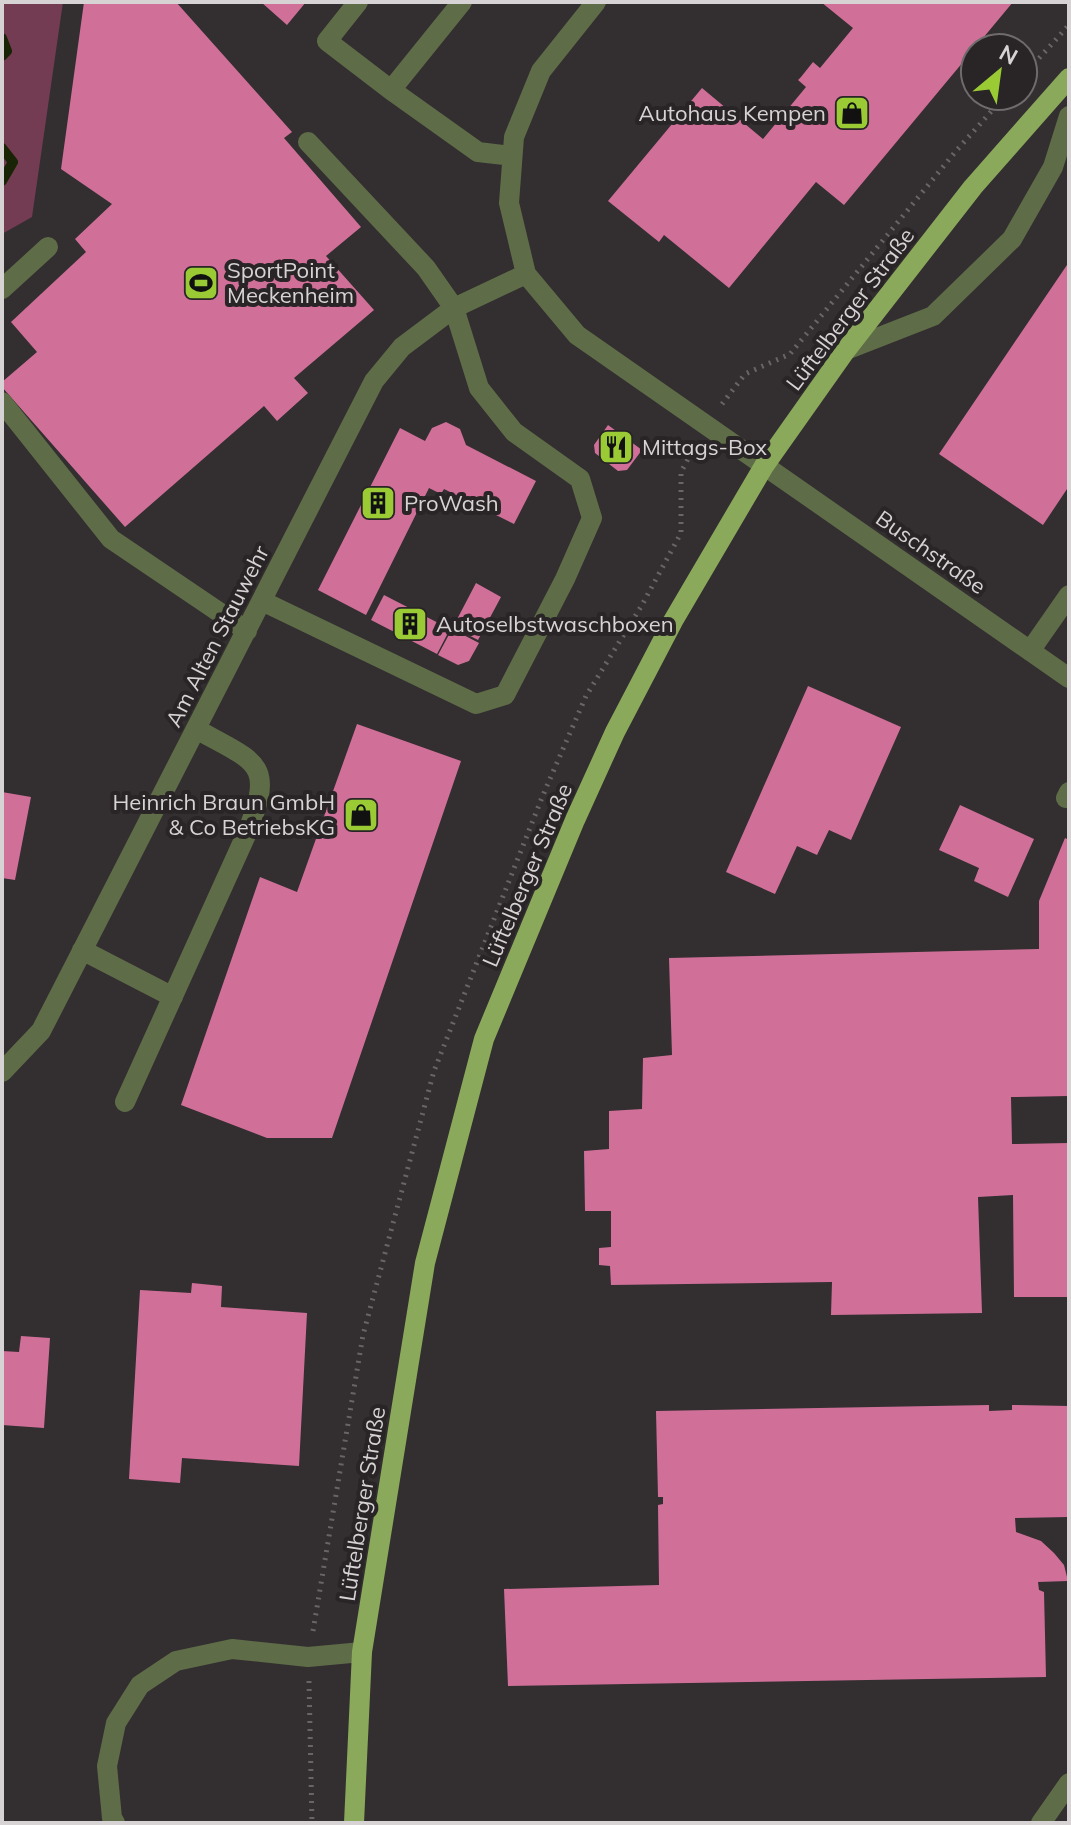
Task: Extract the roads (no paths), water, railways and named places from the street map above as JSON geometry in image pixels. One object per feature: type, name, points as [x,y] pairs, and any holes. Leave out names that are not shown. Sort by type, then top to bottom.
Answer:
[{"type":"main road","name":"Lüftelberger Straße","points":[[354,1823],[362,1652],[425,1263],[484,1039],[615,732],[673,621],[764,466],[846,350],[973,187],[1069,78]]},
{"type":"street","points":[[358,2],[327,41],[478,152],[512,156]]},
{"type":"street","points":[[391,90],[462,2]]},
{"type":"street","points":[[526,274],[509,203],[514,137],[541,71],[591,4]]},
{"type":"street","points":[[846,350],[933,316],[1012,239],[1053,167],[1069,116]]},
{"type":"street","points":[[262,601],[476,704],[505,695],[565,579],[592,518],[580,479],[514,432],[479,388],[454,308],[426,268],[308,142]]},
{"type":"street","points":[[2,289],[48,247]]},
{"type":"street","name":"Am Alten Stauwehr","points":[[2,1072],[41,1031],[374,381],[402,347],[454,308],[526,274]]},
{"type":"street","name":"Buschstraße","points":[[526,274],[577,335],[1069,678]]},
{"type":"street","points":[[2,402],[111,539],[247,631]]},
{"type":"street","points":[[1030,651],[1069,595]]},
{"type":"street","points":[[125,1102],[258,807],[262,783],[256,766],[196,729]]},
{"type":"street","points":[[82,950],[173,997]]},
{"type":"street","points":[[115,1823],[107,1766],[116,1723],[140,1685],[176,1661],[232,1649],[308,1657],[362,1652]]},
{"type":"street","points":[[1041,1823],[1069,1783]]},
{"type":"waterway","points":[[2,38],[7,51],[2,56]]},
{"type":"waterway","points":[[2,148],[13,162],[2,181]]},
{"type":"place","name":"Autohaus Kempen","points":[[852,113]]},
{"type":"place","name":"SportPoint Meckenheim","points":[[201,283]]},
{"type":"place","name":"Mittags-Box","points":[[616,447]]},
{"type":"place","name":"ProWash","points":[[378,503]]},
{"type":"place","name":"Autoselbstwaschboxen","points":[[410,624]]},
{"type":"place","name":"Heinrich Braun GmbH & Co BetriebsKG","points":[[361,815]]}]
